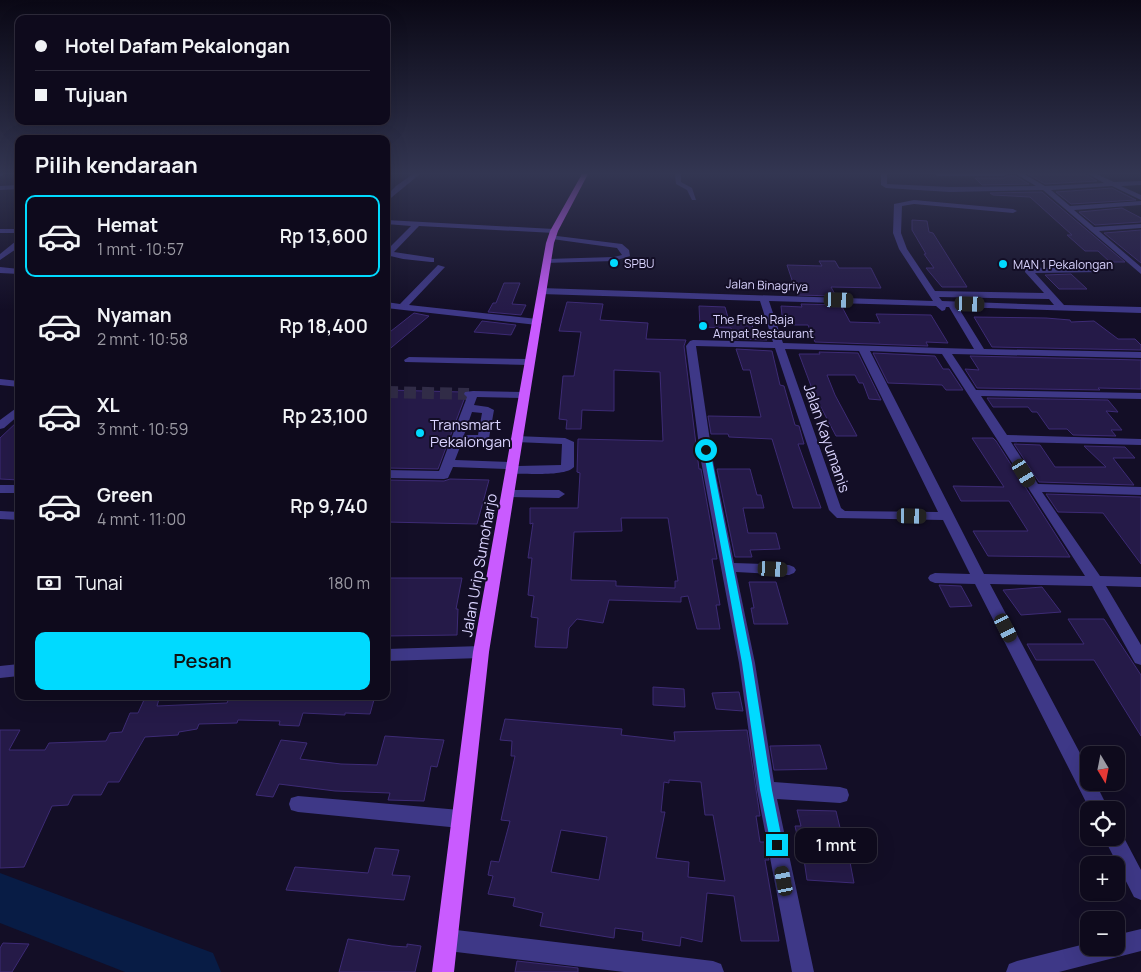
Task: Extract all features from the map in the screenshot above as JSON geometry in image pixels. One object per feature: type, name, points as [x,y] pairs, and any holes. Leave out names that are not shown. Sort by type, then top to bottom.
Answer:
[{"type":"main road","name":"Jalan Urip Sumoharjo","points":[[443,972],[481,652],[523,394],[547,261],[553,234],[561,219]]},
{"type":"street","points":[[897,219],[896,233],[903,249],[981,352]]},
{"type":"street","points":[[1082,219],[1141,271]]},
{"type":"street","points":[[390,222],[553,234],[619,246],[626,252],[626,256],[614,259],[547,261]]},
{"type":"street","points":[[390,252],[417,224]]},
{"type":"street","points":[[1094,229],[1141,226]]},
{"type":"street","points":[[0,231],[15,230]]},
{"type":"street","points":[[0,258],[15,246]]},
{"type":"street","points":[[390,253],[403,257],[431,260]]},
{"type":"street","points":[[403,306],[441,267]]},
{"type":"street","points":[[0,270],[15,272]]},
{"type":"street","points":[[1059,303],[1028,270],[1097,270]]},
{"type":"street","name":"Jalan Binagriya","points":[[541,294],[859,304],[1059,303],[1141,310]]},
{"type":"street","name":"Jalan Kayumanis","points":[[764,301],[838,513],[842,515],[947,516]]},
{"type":"street","points":[[943,303],[1059,303]]},
{"type":"street","name":"Jalan Binagriya","points":[[943,303],[1141,317]]},
{"type":"street","points":[[390,305],[537,322]]},
{"type":"street","points":[[803,972],[766,790],[747,663],[707,461],[691,346],[693,343],[701,343],[1141,355]]},
{"type":"street","points":[[863,348],[947,516],[1095,801]]},
{"type":"street","points":[[945,351],[1003,438],[1033,488],[1096,581],[1141,658]]},
{"type":"street","points":[[409,360],[529,362]]},
{"type":"street","points":[[0,382],[15,384]]},
{"type":"street","points":[[972,393],[1141,396]]},
{"type":"street","points":[[390,474],[443,475],[468,408],[471,394],[523,394]]},
{"type":"street","points":[[457,439],[483,438],[488,410],[468,408]]},
{"type":"street","points":[[0,426],[15,412]]},
{"type":"street","points":[[1003,438],[1141,442]]},
{"type":"street","points":[[448,463],[512,468],[563,469],[568,467],[568,442],[516,440]]},
{"type":"street","points":[[1033,488],[1141,491]]},
{"type":"street","points":[[0,489],[15,489]]},
{"type":"street","points":[[508,494],[560,494]]},
{"type":"street","points":[[0,515],[15,516]]},
{"type":"street","points":[[727,566],[789,570]]},
{"type":"street","points":[[935,578],[1141,582]]},
{"type":"street","points":[[390,655],[481,652]]},
{"type":"street","points":[[0,672],[15,670]]},
{"type":"street","points":[[766,790],[840,795]]},
{"type":"street","points":[[298,804],[460,819]]},
{"type":"street","points":[[1118,846],[1141,890]]},
{"type":"street","points":[[448,940],[713,972]]},
{"type":"street","points":[[1125,944],[1141,940]]},
{"type":"street","points":[[1017,972],[1080,956]]},
{"type":"building","points":[[1055,219],[1074,219],[1125,262],[1110,262],[1098,251],[1085,251],[1067,235],[1072,235]]},
{"type":"building","points":[[1088,219],[1141,219],[1141,222],[1095,225]]},
{"type":"building","points":[[912,220],[927,221],[929,232],[933,233],[967,287],[942,287],[926,268],[934,268],[924,254],[926,254],[912,230]]},
{"type":"building","points":[[1141,230],[1141,263],[1104,233]]},
{"type":"building","points":[[819,261],[835,261],[839,268],[871,268],[881,288],[831,287],[836,296],[797,295],[787,265],[822,266]]},
{"type":"building","points":[[1071,274],[1087,289],[1059,289],[1045,275]]},
{"type":"building","points":[[504,283],[520,283],[512,304],[526,305],[521,315],[488,312],[493,303],[496,303]]},
{"type":"building","points":[[567,302],[603,304],[600,320],[648,323],[646,339],[686,340],[684,346],[699,469],[701,469],[717,559],[712,559],[720,605],[716,605],[720,629],[697,629],[688,596],[681,597],[681,602],[609,600],[603,623],[577,619],[569,628],[567,648],[535,647],[538,618],[531,617],[534,596],[528,595],[532,558],[528,558],[533,523],[530,524],[530,508],[578,508],[580,473],[577,472],[578,439],[663,441],[660,372],[614,370],[614,411],[582,410],[581,429],[566,429],[567,420],[559,419],[563,376],[574,376],[581,332],[559,331]],"holes":[[[621,518],[668,518],[678,581],[675,581],[675,588],[616,586],[616,581],[571,580],[574,532],[622,531]]]},
{"type":"building","points":[[801,304],[841,305],[850,322],[880,323],[876,314],[931,315],[948,343],[926,342],[928,346],[815,342],[808,325],[783,325],[781,306],[802,307]]},
{"type":"building","points":[[699,306],[725,307],[729,321],[751,321],[754,332],[765,332],[767,340],[734,339],[731,328],[700,327]]},
{"type":"building","points":[[414,313],[429,316],[390,349],[390,332]]},
{"type":"building","points":[[974,317],[1046,318],[1070,320],[1071,322],[1094,321],[1118,339],[1135,339],[1141,345],[1141,350],[992,347]]},
{"type":"building","points":[[482,321],[516,325],[511,335],[474,332]]},
{"type":"building","points":[[736,349],[772,351],[780,385],[784,386],[795,425],[799,426],[804,444],[798,444],[821,508],[793,508],[772,439],[729,437],[728,434],[711,434],[708,416],[761,417],[750,370],[743,370]]},
{"type":"building","points":[[819,352],[858,353],[881,400],[869,399],[863,383],[859,383],[855,375],[827,375],[835,395],[857,436],[836,436],[814,394],[799,354],[820,354]]},
{"type":"building","points":[[873,353],[935,356],[943,369],[949,369],[963,390],[946,390],[942,385],[888,383]]},
{"type":"building","points":[[970,356],[1141,360],[1141,389],[977,388],[965,369],[979,370]]},
{"type":"building","name":"Transmart Pekalongan","points":[[390,390],[463,392],[465,397],[438,469],[390,468]]},
{"type":"building","points":[[987,398],[1108,400],[1118,412],[1106,411],[1122,430],[1111,430],[1116,436],[1073,435],[1067,429],[1049,429],[1037,412],[1032,412],[1028,407],[993,407]]},
{"type":"building","points":[[15,424],[15,480],[0,479],[0,438]]},
{"type":"building","points":[[972,438],[993,438],[996,441],[1070,557],[988,556],[973,531],[1028,531],[1009,501],[961,501],[953,486],[1004,487]]},
{"type":"building","points":[[1014,444],[1040,445],[1055,467],[1106,467],[1084,446],[1125,447],[1135,458],[1113,458],[1134,485],[1039,482]]},
{"type":"building","points":[[717,469],[750,469],[757,495],[761,495],[764,508],[743,508],[748,533],[776,533],[780,549],[750,550],[752,557],[735,557]]},
{"type":"building","points":[[450,479],[489,480],[477,524],[390,522],[390,480],[444,481]]},
{"type":"building","points":[[1046,494],[1141,497],[1141,564],[1103,513],[1058,512]]},
{"type":"building","points":[[390,578],[462,578],[456,609],[458,609],[457,635],[390,636]]},
{"type":"building","points":[[749,582],[776,582],[788,624],[754,624],[751,608],[754,608]]},
{"type":"building","points":[[939,585],[961,586],[972,606],[950,607]]},
{"type":"building","points":[[1042,587],[1061,612],[1021,615],[1003,590]]},
{"type":"building","points":[[1068,619],[1104,619],[1141,675],[1141,736],[1094,660],[1036,660],[1027,644],[1084,644]]},
{"type":"building","points":[[653,687],[684,689],[685,707],[653,705]]},
{"type":"building","points":[[739,692],[743,711],[716,709],[712,693]]},
{"type":"building","points":[[144,700],[159,700],[157,706],[227,703],[228,700],[374,700],[370,714],[303,713],[299,726],[279,725],[280,721],[238,720],[237,723],[199,724],[197,729],[179,732],[178,735],[145,737],[119,782],[108,782],[101,795],[73,795],[68,805],[52,806],[24,867],[0,868],[0,730],[20,730],[9,750],[45,750],[49,743],[106,741],[110,733],[122,732],[130,713],[138,713]]},
{"type":"building","points":[[505,719],[622,729],[621,735],[675,741],[674,732],[747,730],[760,816],[756,816],[760,842],[765,842],[769,860],[765,860],[779,941],[741,941],[734,896],[707,893],[702,942],[681,937],[680,946],[642,940],[643,932],[615,928],[614,938],[540,926],[543,913],[513,906],[515,898],[488,894],[493,876],[488,875],[491,861],[499,862],[510,821],[501,820],[515,756],[511,756],[512,741],[500,740]],"holes":[[[669,780],[701,782],[705,815],[713,815],[725,881],[688,877],[689,862],[656,858],[665,812],[661,812],[664,782],[669,783]],[[561,830],[607,837],[599,880],[551,872]]]},
{"type":"building","points":[[385,736],[444,740],[437,767],[431,766],[424,801],[388,800],[390,793],[335,791],[279,784],[273,797],[256,795],[281,740],[307,743],[300,759],[341,764],[377,765]]},
{"type":"building","points":[[820,745],[827,769],[774,770],[770,746]]},
{"type":"building","points":[[797,810],[836,811],[854,883],[807,880],[801,839],[798,839],[795,826],[801,826]]},
{"type":"building","points":[[375,848],[399,850],[392,875],[410,876],[404,900],[286,890],[295,867],[368,873]]},
{"type":"building","points":[[348,939],[392,946],[407,947],[407,944],[421,946],[415,972],[339,972]]},
{"type":"building","points":[[3,943],[29,944],[12,972],[0,972],[0,948]]},
{"type":"building","points":[[517,961],[578,968],[578,972],[515,972]]},
{"type":"waterway","points":[[0,898],[194,972]]},
{"type":"tunnel","points":[[390,392],[469,394]]},
{"type":"place","name":"SPBU","points":[[614,263]]},
{"type":"place","name":"MAN 1 Pekalongan","points":[[1003,264]]},
{"type":"place","name":"The Fresh Raja Ampat Restaurant","points":[[703,326]]},
{"type":"place","name":"Transmart Pekalongan","points":[[420,433]]},
{"type":"route","points":[[706,450],[710,479],[747,663],[766,790],[777,845]]}]
